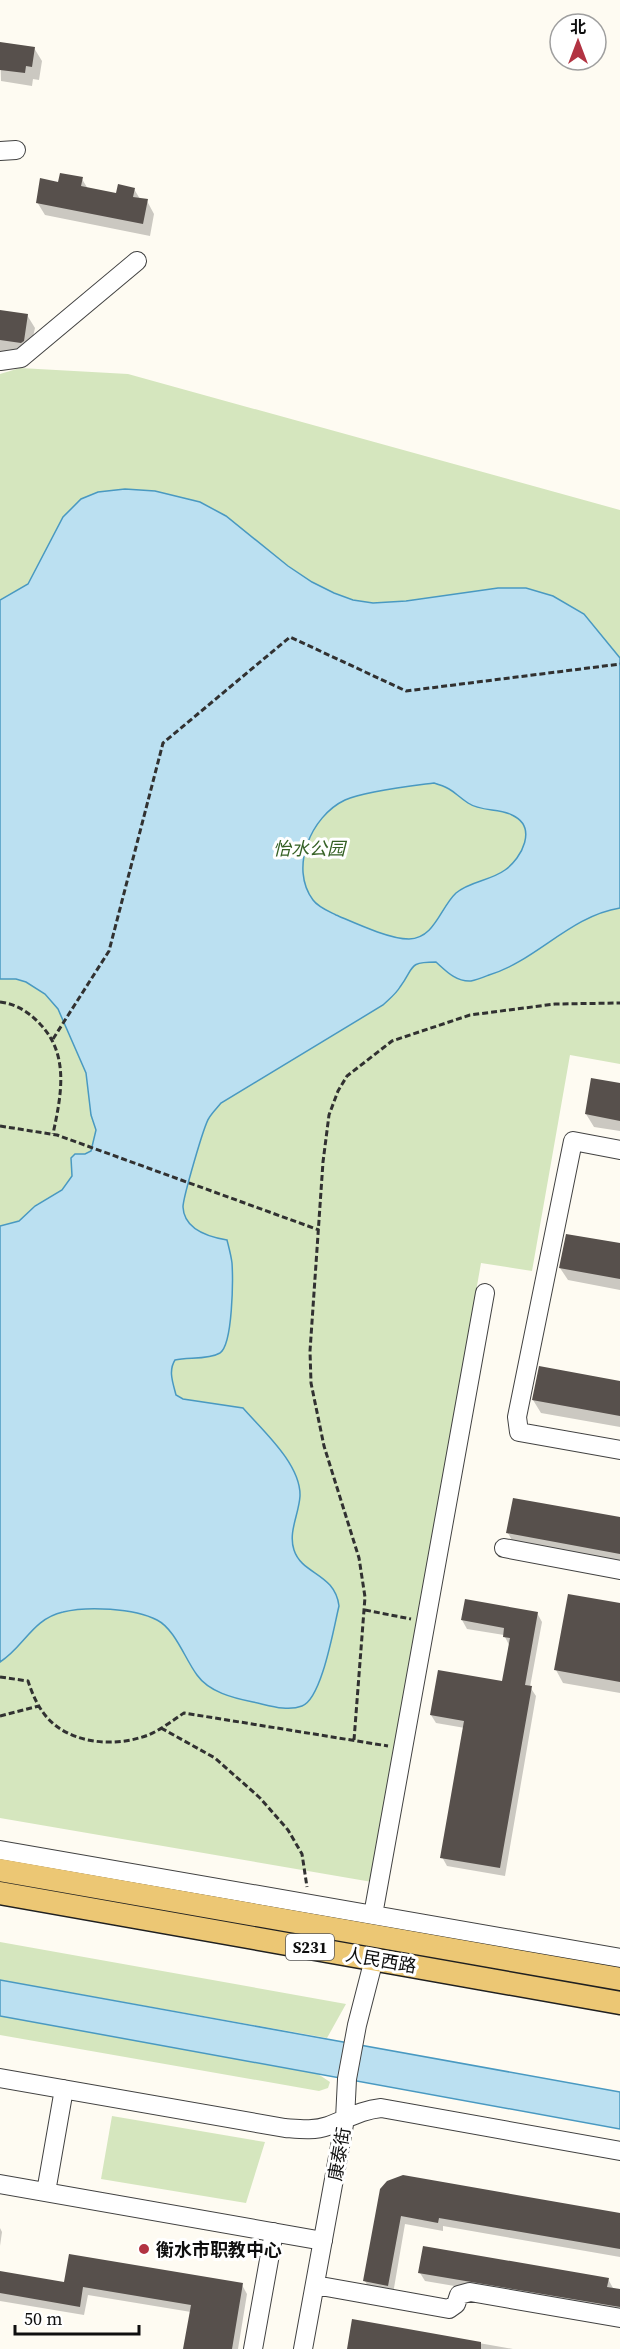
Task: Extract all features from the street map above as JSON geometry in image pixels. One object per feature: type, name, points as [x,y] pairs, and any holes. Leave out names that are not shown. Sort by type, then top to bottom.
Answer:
[{"type":"main road","name":"人民西路","points":[[0,1870],[620,1979]]},
{"type":"main road","name":"人民西路","points":[[0,1893],[620,2003]]},
{"type":"street","points":[[0,361],[21,358],[137,261]]},
{"type":"street","points":[[620,1150],[573,1141],[517,1417],[519,1432],[620,1450]]},
{"type":"street","points":[[373,1915],[485,1293]]},
{"type":"street","points":[[504,1548],[620,1570]]},
{"type":"street","points":[[0,1850],[620,1958]]},
{"type":"street","name":"康泰街","points":[[303,2349],[345,2119],[347,2079],[357,2025],[374,1959]]},
{"type":"street","points":[[0,2078],[285,2128],[315,2129],[345,2119],[359,2111],[381,2108],[620,2151]]},
{"type":"street","points":[[45,2192],[64,2089]]},
{"type":"street","points":[[0,2184],[323,2241]]},
{"type":"street","points":[[253,2349],[274,2232]]},
{"type":"street","points":[[315,2285],[449,2309],[456,2304],[459,2295],[470,2292],[620,2318]]},
{"type":"path","points":[[52,1039],[109,951],[163,743],[290,637],[406,691],[620,664]]},
{"type":"path","points":[[0,1002],[21,1008],[32,1015],[52,1039],[61,1068],[60,1101],[55,1134]]},
{"type":"path","points":[[354,1740],[365,1610],[359,1558],[324,1446],[311,1383],[310,1351],[323,1162],[329,1115],[338,1091],[347,1076],[392,1041],[470,1015],[555,1004],[620,1003]]},
{"type":"path","points":[[0,1126],[55,1134],[319,1230]]},
{"type":"path","points":[[365,1610],[426,1622]]},
{"type":"path","points":[[0,1677],[28,1681],[45,1716],[69,1733],[93,1742],[116,1743],[140,1738],[184,1713],[403,1749]]},
{"type":"path","points":[[0,1716],[39,1706]]},
{"type":"path","points":[[161,1728],[215,1758],[260,1798],[288,1830],[305,1862],[309,1903]]},
{"type":"green space","name":"怡水公园","points":[[20,368],[128,374],[620,510],[620,1064],[570,1055],[532,1271],[481,1263],[372,1882],[0,1818],[0,374]]},
{"type":"green space","points":[[0,1942],[346,2004],[327,2038],[0,1980]]},
{"type":"green space","points":[[0,2016],[315,2072],[330,2082],[328,2088],[319,2091],[0,2035]]},
{"type":"green space","points":[[112,2116],[265,2142],[246,2203],[101,2179]]},
{"type":"water","points":[[125,489],[155,491],[200,502],[226,516],[288,566],[312,582],[353,600],[373,603],[406,601],[498,588],[526,588],[553,596],[584,614],[620,658],[620,908],[585,920],[522,960],[476,980],[466,981],[456,978],[436,962],[416,965],[383,1005],[221,1103],[206,1123],[183,1207],[184,1215],[193,1227],[205,1234],[227,1240],[232,1260],[230,1325],[228,1337],[220,1353],[210,1357],[175,1360],[171,1373],[176,1395],[183,1399],[243,1408],[279,1448],[299,1484],[300,1496],[292,1536],[294,1550],[304,1565],[331,1587],[339,1606],[326,1661],[316,1690],[309,1701],[296,1708],[271,1706],[238,1698],[208,1686],[197,1675],[169,1630],[157,1620],[136,1613],[110,1609],[63,1612],[43,1621],[0,1662],[0,1226],[19,1221],[35,1206],[62,1190],[72,1176],[71,1158],[75,1154],[85,1154],[91,1151],[96,1130],[91,1115],[86,1073],[58,1009],[45,994],[26,982],[16,979],[0,979],[0,600],[28,584],[63,517],[81,499],[98,492]],"holes":[[[434,783],[441,785],[473,806],[501,811],[520,820],[526,835],[525,843],[511,865],[499,874],[467,886],[456,893],[431,928],[418,937],[409,939],[382,934],[362,926],[323,909],[313,900],[306,887],[303,873],[307,844],[322,818],[333,808],[345,800],[376,791]]]},
{"type":"water","points":[[0,1980],[620,2092],[620,2129],[0,2016]]},
{"type":"building","points":[[0,42],[35,47],[32,67],[26,66],[25,73],[0,70]]},
{"type":"building","points":[[60,173],[83,177],[81,186],[116,193],[118,184],[135,188],[133,197],[148,199],[143,224],[36,203],[40,178],[58,182]]},
{"type":"building","points":[[0,310],[28,314],[24,341],[21,343],[0,340]]},
{"type":"building","points":[[591,1078],[620,1083],[620,1121],[585,1114]]},
{"type":"building","points":[[566,1234],[620,1243],[620,1279],[559,1268]]},
{"type":"building","points":[[539,1366],[620,1381],[620,1416],[532,1400]]},
{"type":"building","points":[[513,1498],[620,1517],[620,1554],[506,1533]]},
{"type":"building","points":[[568,1594],[620,1603],[620,1682],[554,1670]]},
{"type":"building","points":[[465,1599],[538,1612],[525,1685],[532,1686],[500,1868],[440,1858],[464,1721],[430,1715],[438,1670],[502,1681],[510,1638],[503,1637],[504,1628],[461,1620]]},
{"type":"building","points":[[403,2175],[620,2213],[620,2249],[439,2218],[438,2223],[401,2216],[388,2286],[363,2281],[380,2189],[387,2181]]},
{"type":"building","points":[[423,2246],[609,2278],[607,2287],[620,2289],[620,2307],[418,2273]]},
{"type":"building","points":[[69,2254],[243,2283],[232,2349],[183,2349],[191,2305],[83,2287],[80,2307],[0,2293],[0,2271],[64,2282]]},
{"type":"building","points":[[352,2319],[481,2342],[481,2349],[347,2349]]},
{"type":"place","name":"衡水市职教中心","points":[[144,2249]]}]
